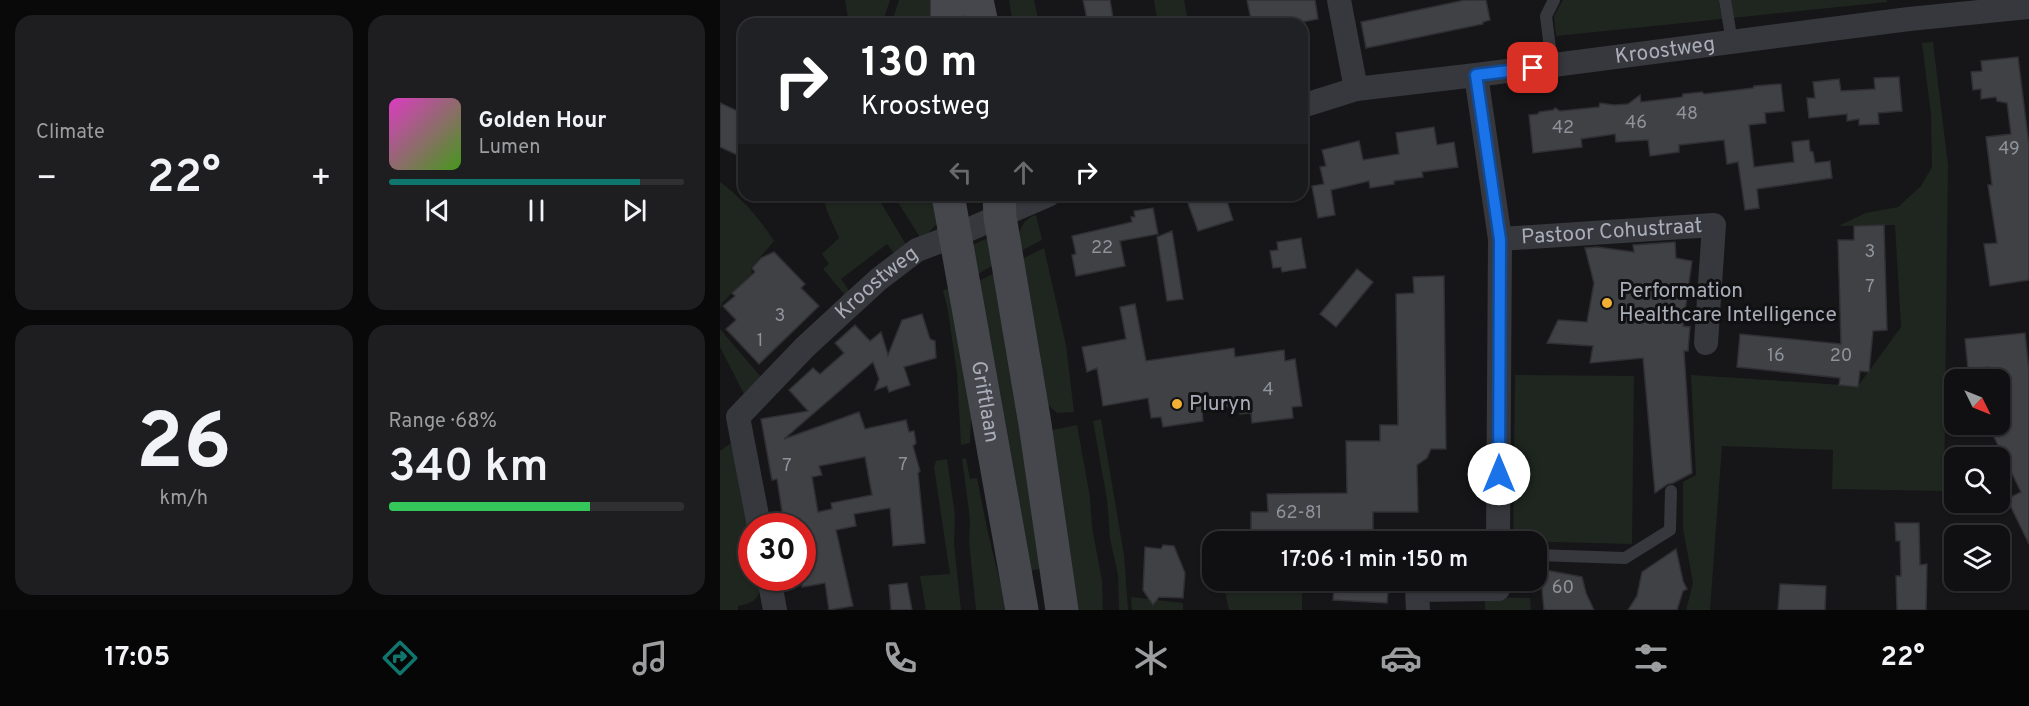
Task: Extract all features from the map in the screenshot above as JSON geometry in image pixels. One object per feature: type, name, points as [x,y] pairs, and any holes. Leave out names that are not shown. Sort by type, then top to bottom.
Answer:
[{"type":"street","points":[[947,18],[948,0]]},
{"type":"street","points":[[977,0],[981,18]]},
{"type":"street","points":[[1340,0],[1356,88]]},
{"type":"street","name":"Kroostweg","points":[[1308,104],[1356,88],[1732,42],[1908,9],[2029,6]]},
{"type":"street","points":[[1476,75],[1500,240],[1498,531]]},
{"type":"street","name":"Griftlaan","points":[[949,201],[1022,610]]},
{"type":"street","name":"Kroostweg","points":[[756,513],[738,417],[805,347],[879,279],[917,250],[954,236],[1000,206],[1022,201]]},
{"type":"street","points":[[1000,206],[1062,610]]},
{"type":"street","name":"Pastoor Cohustraat","points":[[1500,240],[1714,225],[1706,343]]},
{"type":"street","points":[[771,591],[775,610]]},
{"type":"street","points":[[1417,594],[1466,591]]},
{"type":"lane","points":[[1544,0],[1552,65]]},
{"type":"lane","points":[[1546,16],[1554,0]]},
{"type":"lane","points":[[1725,0],[1732,42]]},
{"type":"lane","points":[[1547,555],[1625,558],[1670,530],[1671,491]]},
{"type":"shaded area","points":[[845,0],[890,0],[884,18],[848,18]]},
{"type":"shaded area","points":[[899,0],[942,0],[941,18],[893,18]]},
{"type":"shaded area","points":[[1009,0],[1034,0],[1038,18],[1012,18]]},
{"type":"shaded area","points":[[1154,0],[1184,0],[1187,18],[1157,18]]},
{"type":"shaded area","points":[[1563,0],[1719,0],[1722,19],[1556,36],[1554,16]]},
{"type":"shaded area","points":[[1730,0],[1887,0],[1887,2],[1732,18]]},
{"type":"shaded area","points":[[1933,42],[1948,165],[1944,491],[1832,489],[1833,450],[1722,446],[1710,610],[1686,610],[1693,583],[1683,528],[1683,482],[1696,475],[1691,375],[1858,386],[1901,327],[1895,225],[1838,226],[1866,213],[1898,207],[1921,186],[1932,167],[1931,115],[1922,43]]},
{"type":"shaded area","points":[[720,182],[738,197],[738,201],[742,201],[750,209],[774,241],[751,268],[752,273],[722,303],[720,309]]},
{"type":"shaded area","points":[[824,201],[880,201],[908,248],[896,256],[887,244],[841,279],[850,292],[842,298],[844,294],[823,269],[829,264],[822,254],[839,238]]},
{"type":"shaded area","points":[[897,201],[944,201],[939,220],[921,239]]},
{"type":"shaded area","points":[[1036,215],[1042,240],[1015,254],[1022,226],[1030,217]]},
{"type":"shaded area","points":[[988,238],[1004,259],[971,278],[970,246]]},
{"type":"shaded area","points":[[1044,248],[1066,345],[1074,412],[1057,413],[1048,405],[1016,262]]},
{"type":"shaded area","points":[[1006,267],[1051,567],[1028,571],[973,284]]},
{"type":"shaded area","points":[[958,288],[972,397],[970,443],[961,445],[957,373],[943,290]]},
{"type":"shaded area","points":[[720,329],[761,377],[744,394],[720,347]]},
{"type":"shaded area","points":[[1515,375],[1634,376],[1632,544],[1547,542],[1547,531],[1513,531]]},
{"type":"shaded area","points":[[1101,419],[1124,555],[1128,610],[1119,610],[1118,575],[1110,539],[1107,499],[1093,421]]},
{"type":"shaded area","points":[[1077,425],[1102,581],[1103,610],[1069,610],[1052,430]]},
{"type":"shaded area","points":[[731,443],[747,513],[738,513],[738,591],[759,591],[754,600],[738,606],[738,610],[720,610],[720,451]]},
{"type":"shaded area","points":[[966,458],[970,479],[977,478],[1007,610],[976,610],[969,542],[970,521],[962,459]]},
{"type":"shaded area","points":[[947,459],[955,516],[954,544],[961,610],[926,610],[920,576],[950,574],[934,467],[936,461]]},
{"type":"shaded area","points":[[1225,591],[1302,591],[1302,610],[1229,610]]},
{"type":"shaded area","points":[[1131,597],[1183,603],[1183,610],[1132,610]]},
{"type":"shaded area","points":[[1485,597],[1530,598],[1531,610],[1485,610]]},
{"type":"building","points":[[1083,0],[1110,0],[1113,18],[1087,18]]},
{"type":"building","points":[[1247,0],[1315,0],[1318,19],[1308,21],[1308,18],[1251,18]]},
{"type":"building","points":[[1465,0],[1486,0],[1490,20],[1483,24],[1366,48],[1361,22]]},
{"type":"building","points":[[2018,57],[2029,145],[2029,280],[1990,286],[1984,244],[1997,243],[1988,185],[1992,185],[1986,137],[2011,134],[2007,103],[1997,101],[1996,97],[1981,99],[1981,89],[1973,90],[1971,72],[1982,71],[1981,61]]},
{"type":"building","points":[[1899,77],[1902,111],[1878,113],[1879,124],[1859,125],[1859,119],[1847,121],[1847,114],[1809,118],[1807,98],[1815,98],[1813,82],[1839,79],[1841,91],[1875,89],[1874,78]]},
{"type":"building","points":[[1781,84],[1784,111],[1765,113],[1766,123],[1749,125],[1754,167],[1794,162],[1792,142],[1809,140],[1810,151],[1813,152],[1815,163],[1830,161],[1832,178],[1757,189],[1759,208],[1745,210],[1738,162],[1727,164],[1724,140],[1679,145],[1679,152],[1650,156],[1648,140],[1616,142],[1615,134],[1581,139],[1582,147],[1533,153],[1529,115],[1539,112],[1555,108],[1560,111],[1599,107],[1600,103],[1628,104],[1640,95],[1641,102],[1682,97],[1683,94],[1702,92],[1704,94]]},
{"type":"building","points":[[720,103],[738,111],[738,155],[720,147]]},
{"type":"building","points":[[1434,127],[1437,145],[1454,142],[1458,167],[1422,172],[1423,177],[1394,181],[1394,184],[1370,188],[1369,181],[1331,190],[1335,215],[1318,218],[1312,186],[1324,184],[1320,167],[1326,166],[1322,150],[1359,141],[1363,160],[1399,154],[1396,133]]},
{"type":"building","points":[[1187,201],[1227,201],[1233,220],[1198,231]]},
{"type":"building","points":[[1153,208],[1158,234],[1120,241],[1125,266],[1076,276],[1072,255],[1076,254],[1072,236],[1132,222],[1131,217],[1135,217],[1134,211]]},
{"type":"building","points":[[1884,225],[1887,330],[1873,331],[1869,372],[1860,371],[1858,387],[1839,385],[1840,378],[1737,367],[1740,334],[1841,344],[1838,240],[1854,240],[1854,226]]},
{"type":"building","points":[[1172,231],[1183,299],[1167,301],[1157,237]]},
{"type":"building","points":[[1301,238],[1306,268],[1282,272],[1281,267],[1273,268],[1270,251],[1278,250],[1277,242]]},
{"type":"building","points":[[1675,242],[1676,258],[1692,261],[1683,326],[1690,327],[1688,351],[1684,351],[1692,473],[1655,493],[1643,358],[1590,363],[1593,346],[1547,343],[1558,320],[1587,322],[1594,283],[1585,248],[1597,247],[1634,252],[1633,245]]},
{"type":"building","points":[[774,252],[805,284],[801,288],[819,306],[759,364],[726,329],[736,320],[723,306],[735,296],[732,293],[755,272],[752,268],[761,258]]},
{"type":"building","points":[[1357,269],[1373,282],[1336,327],[1320,314]]},
{"type":"building","points":[[1444,276],[1446,449],[1431,449],[1427,458],[1417,465],[1418,512],[1373,512],[1373,531],[1251,531],[1251,512],[1268,512],[1267,494],[1347,493],[1346,441],[1380,441],[1380,425],[1398,425],[1396,294],[1414,293],[1413,277]]},
{"type":"building","points":[[1135,304],[1146,361],[1234,348],[1235,357],[1284,350],[1285,361],[1295,359],[1302,406],[1292,407],[1293,418],[1252,423],[1251,413],[1240,414],[1239,405],[1202,410],[1203,421],[1163,427],[1161,417],[1151,418],[1148,398],[1103,406],[1097,368],[1087,372],[1082,347],[1126,339],[1120,307]]},
{"type":"building","points":[[922,314],[930,339],[935,341],[936,358],[904,367],[910,385],[889,392],[887,386],[875,390],[879,379],[873,362],[784,439],[859,412],[865,429],[906,420],[909,432],[914,431],[916,443],[913,446],[920,471],[918,473],[925,543],[893,546],[890,508],[854,514],[856,526],[836,530],[853,606],[829,610],[825,583],[816,585],[816,513],[781,513],[777,479],[772,480],[761,419],[808,411],[789,390],[813,368],[820,374],[844,353],[835,343],[855,325],[870,341],[881,332],[888,355],[902,320]],"holes":[[[865,457],[872,495],[831,503],[832,509],[818,512],[812,477],[822,475],[819,466]]]},
{"type":"building","points":[[2025,333],[2029,371],[2029,544],[2010,505],[2010,498],[2021,492],[2010,470],[2010,447],[1999,447],[1994,437],[2010,435],[2010,369],[1989,369],[1989,367],[1968,369],[1965,339]]},
{"type":"building","points":[[1895,523],[1919,523],[1920,565],[1927,564],[1926,610],[1897,610],[1896,576],[1901,576],[1900,541],[1896,541]]},
{"type":"building","points":[[1163,545],[1174,546],[1185,573],[1183,598],[1159,597],[1153,605],[1143,590],[1145,547],[1161,549]]},
{"type":"building","points":[[1676,549],[1687,589],[1683,591],[1677,610],[1628,610],[1637,596],[1642,572]]},
{"type":"building","points":[[1547,570],[1582,577],[1594,610],[1544,610],[1542,591],[1547,591]]},
{"type":"building","points":[[907,583],[912,610],[891,610],[889,585]]},
{"type":"building","points":[[1780,584],[1826,586],[1825,610],[1778,610]]},
{"type":"building","points":[[1334,591],[1388,591],[1387,603],[1333,600]]},
{"type":"place","name":"Performation Healthcare Intelligence","points":[[1607,303]]},
{"type":"place","name":"Pluryn","points":[[1177,404]]},
{"type":"route","points":[[1499,474],[1500,240],[1476,75],[1533,68]]}]
